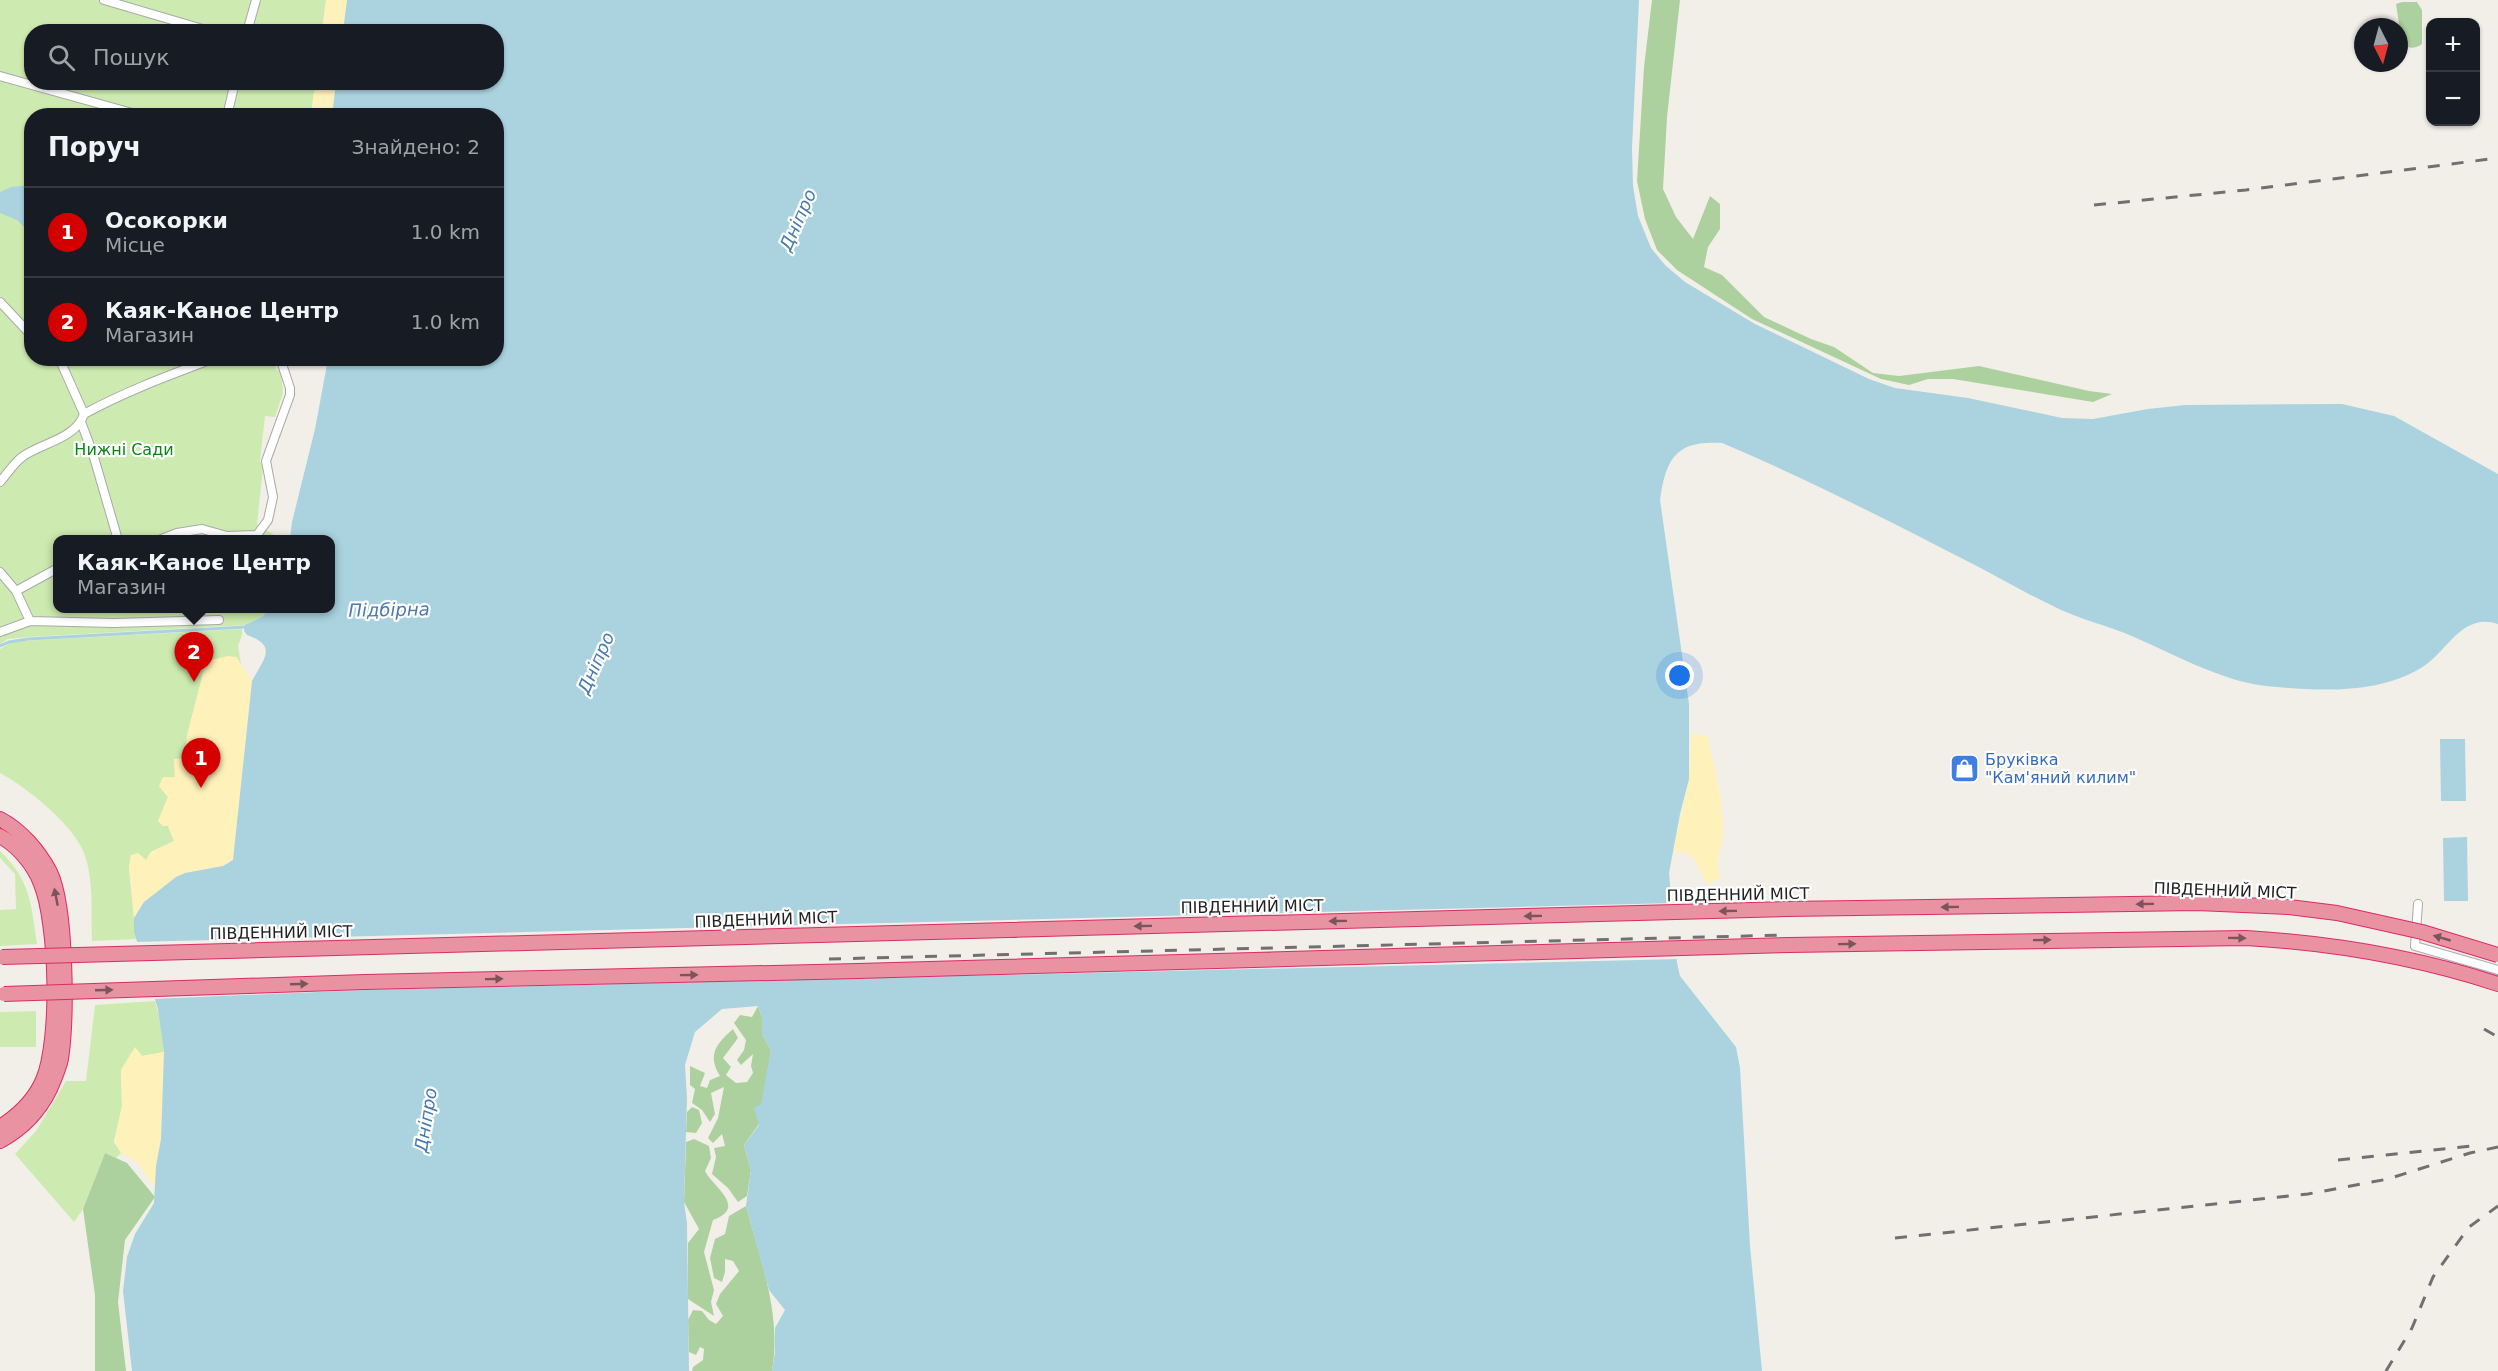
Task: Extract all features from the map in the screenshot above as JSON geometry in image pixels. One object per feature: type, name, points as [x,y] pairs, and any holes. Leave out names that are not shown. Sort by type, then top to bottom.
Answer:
[{"type":"highway","points":[[0,819],[26,839],[41,856],[51,874],[63,938],[64,1025],[60,1061],[50,1090],[28,1121],[0,1141]]},
{"type":"highway","points":[[0,836],[21,852],[34,868],[42,885],[52,941],[54,1022],[53,1042],[43,1080],[32,1100],[16,1116],[0,1127]]},
{"type":"highway","name":"ПІВДЕННИЙ МІСТ","points":[[1,957],[1786,909],[2197,903],[2289,907],[2337,913],[2422,932],[2498,955]]},
{"type":"highway","points":[[2,994],[365,982],[1765,945],[2206,938],[2285,940],[2376,952],[2498,984]]},
{"type":"street","points":[[104,0],[186,24]]},
{"type":"street","points":[[249,24],[256,0]]},
{"type":"street","points":[[0,75],[24,82]]},
{"type":"street","points":[[52,90],[115,108]]},
{"type":"street","points":[[229,108],[233,90]]},
{"type":"street","points":[[0,302],[24,328]]},
{"type":"street","points":[[63,366],[84,414]]},
{"type":"street","points":[[0,482],[22,457],[50,444],[81,422],[84,414],[127,392],[194,366]]},
{"type":"street","points":[[256,535],[268,520],[273,497],[266,461],[290,388],[283,366]]},
{"type":"street","points":[[81,422],[93,454],[117,535]]},
{"type":"street","points":[[172,535],[202,528],[225,535]]},
{"type":"street","points":[[16,591],[53,570]]},
{"type":"street","points":[[0,572],[16,591],[30,621]]},
{"type":"street","points":[[0,632],[30,621],[169,623],[219,620]]},
{"type":"street","points":[[2418,904],[2415,946],[2498,969]]},
{"type":"green space","name":"Нижні Сади","points":[[0,0],[326,0],[323,24],[24,24],[24,90],[314,90],[312,108],[24,108],[24,366],[275,366],[276,370],[281,371],[283,393],[275,417],[265,416],[260,461],[263,468],[257,524],[274,535],[53,535],[53,613],[266,613],[262,617],[245,625],[28,637],[8,639],[0,644]]},
{"type":"green space","points":[[1652,0],[1680,0],[1667,117],[1663,189],[1676,217],[1693,239],[1710,196],[1720,204],[1720,229],[1708,247],[1704,267],[1722,275],[1764,317],[1834,347],[1873,373],[1899,376],[1979,366],[2089,391],[2112,394],[2093,402],[1953,379],[1928,379],[1909,385],[1881,379],[1752,319],[1677,270],[1657,250],[1645,219],[1637,181],[1644,67]]},
{"type":"green space","points":[[2417,2],[2422,10],[2422,44],[2417,47],[2408,47],[2408,18],[2398,18],[2396,4]]},
{"type":"green space","points":[[242,629],[238,646],[241,664],[236,657],[175,777],[159,786],[168,797],[158,821],[168,826],[174,841],[151,852],[146,860],[131,855],[129,867],[136,939],[92,941],[89,874],[84,853],[78,842],[48,807],[23,787],[0,773],[0,649],[10,643],[22,641]]},
{"type":"green space","points":[[0,851],[24,883],[31,905],[37,944],[0,946],[0,910],[16,909],[15,874],[0,858]]},
{"type":"green space","points":[[155,1001],[161,1022],[164,1052],[142,1056],[135,1048],[121,1070],[122,1106],[114,1142],[121,1153],[116,1158],[105,1153],[83,1209],[74,1222],[15,1154],[36,1131],[66,1081],[86,1081],[95,1005]]},
{"type":"green space","points":[[758,1006],[762,1017],[762,1034],[771,1050],[759,1124],[744,1145],[751,1170],[747,1196],[738,1202],[728,1188],[712,1174],[716,1157],[714,1148],[725,1146],[722,1134],[713,1143],[708,1138],[718,1118],[724,1087],[711,1093],[715,1114],[710,1122],[702,1110],[692,1103],[695,1089],[690,1085],[690,1066],[705,1073],[700,1086],[707,1088],[710,1080],[720,1076],[714,1062],[715,1050],[733,1029],[738,1038],[723,1058],[731,1067],[726,1075],[736,1083],[747,1082],[753,1073],[751,1066],[753,1054],[741,1065],[737,1060],[744,1050],[746,1040],[734,1023],[740,1015],[752,1017]]},
{"type":"green space","points":[[36,1011],[36,1047],[0,1047],[0,1012]]},
{"type":"green space","points":[[692,1107],[699,1110],[702,1123],[696,1133],[686,1132],[687,1112]]},
{"type":"green space","points":[[694,1139],[709,1146],[711,1158],[705,1171],[728,1203],[728,1209],[723,1215],[713,1220],[704,1252],[714,1290],[711,1302],[714,1316],[688,1299],[688,1243],[699,1229],[684,1202],[686,1142]]},
{"type":"green space","points":[[105,1153],[127,1163],[155,1197],[125,1240],[118,1302],[126,1371],[95,1371],[95,1295],[83,1209]]},
{"type":"green space","points":[[746,1206],[772,1308],[774,1350],[772,1371],[692,1371],[693,1367],[703,1360],[704,1349],[700,1347],[696,1355],[689,1352],[688,1320],[693,1310],[702,1311],[709,1320],[716,1324],[723,1316],[716,1304],[720,1294],[739,1271],[733,1261],[725,1259],[722,1282],[714,1278],[710,1258],[715,1239],[725,1234],[729,1216]]},
{"type":"sand","points":[[326,0],[347,0],[344,24],[323,24]]},
{"type":"sand","points":[[314,90],[335,90],[333,108],[312,108]]},
{"type":"sand","points":[[228,656],[236,657],[252,681],[233,860],[215,869],[185,873],[144,902],[134,918],[129,867],[131,855],[138,853],[146,860],[151,852],[174,841],[168,826],[163,826],[158,821],[168,797],[159,786],[163,777],[175,777],[174,759],[185,758],[187,735],[204,669],[211,660]]},
{"type":"sand","points":[[1691,733],[1708,737],[1722,809],[1723,833],[1718,861],[1721,878],[1707,884],[1692,857],[1673,851],[1689,779]]},
{"type":"sand","points":[[135,1047],[142,1056],[164,1052],[161,1139],[156,1166],[156,1190],[138,1163],[121,1153],[114,1142],[122,1106],[121,1070]]},
{"type":"water","name":"Дніпро","points":[[347,0],[1639,0],[1632,148],[1633,186],[1638,216],[1651,248],[1665,265],[1685,282],[1755,324],[1869,379],[1895,388],[1968,398],[2062,418],[2093,419],[2185,405],[2342,404],[2394,416],[2498,474],[2498,624],[2485,622],[2464,629],[2421,668],[2385,683],[2325,690],[2249,683],[2195,665],[2127,634],[2059,609],[1848,501],[1722,443],[1694,445],[1676,454],[1666,473],[1660,500],[1689,704],[1689,779],[1669,873],[1677,963],[1680,976],[1736,1047],[1740,1068],[1750,1246],[1762,1371],[772,1371],[775,1328],[785,1310],[769,1290],[746,1206],[751,1170],[744,1145],[759,1125],[754,1108],[761,1104],[771,1050],[762,1034],[762,1017],[758,1006],[722,1009],[695,1032],[685,1065],[687,1098],[684,1202],[687,1223],[689,1371],[132,1371],[123,1291],[127,1257],[135,1234],[154,1203],[156,1166],[161,1139],[164,1052],[158,1009],[134,932],[134,918],[144,902],[176,877],[185,873],[223,866],[233,860],[252,681],[266,654],[263,644],[244,631],[245,625],[266,613],[335,613],[335,535],[290,535],[327,366],[504,366],[504,108],[333,108],[335,90],[504,90],[504,24],[344,24]]},
{"type":"water","points":[[24,186],[24,227],[17,220],[0,213],[0,192],[11,187]]},
{"type":"water","points":[[2440,739],[2465,739],[2466,801],[2441,801]]},
{"type":"water","points":[[2467,837],[2468,901],[2444,901],[2443,838]]},
{"type":"pier","points":[[1675,903],[1680,959],[365,990],[151,999],[134,942]]},
{"type":"waterway","name":"Підбірна","points":[[0,646],[28,639],[245,627]]},
{"type":"railway","points":[[2094,205],[2246,190],[2498,158]]},
{"type":"railway","points":[[829,959],[1787,935]]},
{"type":"railway","points":[[2484,1029],[2498,1037]]},
{"type":"railway","points":[[2338,1160],[2471,1146]]},
{"type":"railway","points":[[1895,1238],[2308,1194],[2388,1179],[2470,1153],[2498,1147]]},
{"type":"railway","points":[[2386,1371],[2412,1328],[2433,1277],[2469,1227],[2498,1206]]},
{"type":"place","name":"Каяк-Каноє Центр","points":[[194,682]]},
{"type":"place","name":"Бруківка \"Кам'яний килим\"","points":[[1964,768]]},
{"type":"place","name":"Осокорки","points":[[201,788]]}]
